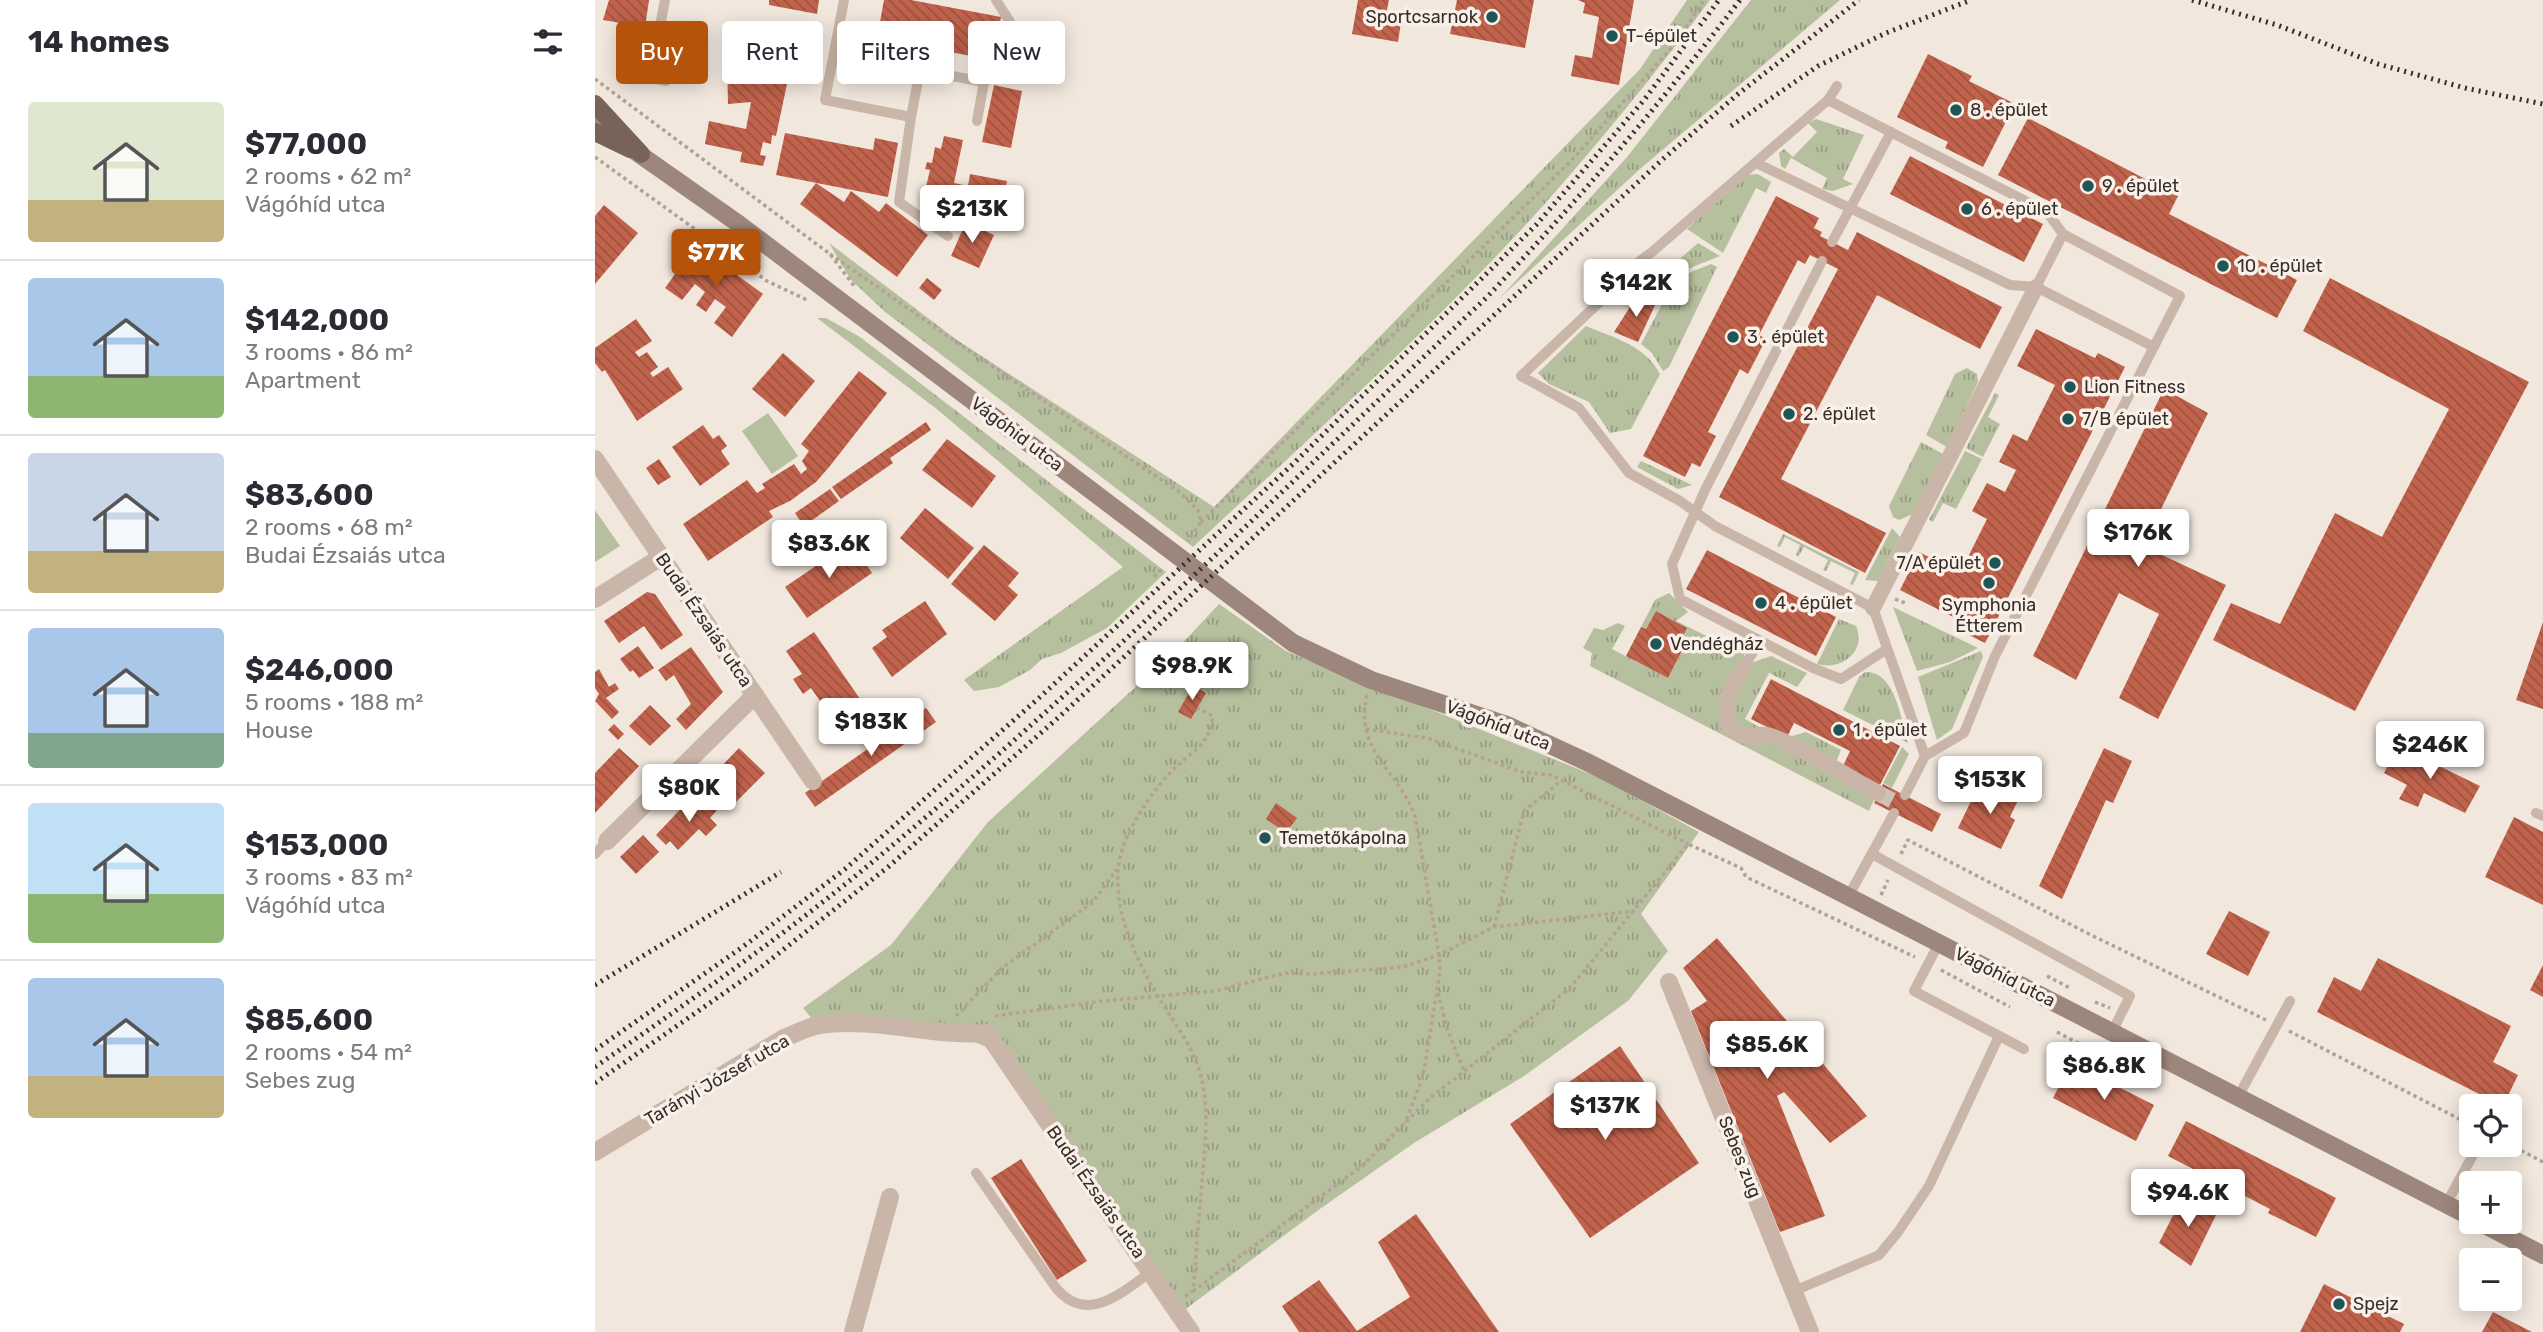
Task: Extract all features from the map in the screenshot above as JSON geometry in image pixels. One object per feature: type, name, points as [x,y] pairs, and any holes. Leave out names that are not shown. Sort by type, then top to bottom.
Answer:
[{"type":"main road","points":[[595,104],[641,154]]},
{"type":"main road","name":"Vágóhíd utca","points":[[595,123],[736,222],[1293,643],[1371,680],[1507,725],[1589,763],[2459,1211]]},
{"type":"main road","points":[[595,132],[641,154]]},
{"type":"main road","points":[[2502,1234],[2543,1255]]},
{"type":"street","points":[[1873,608],[2036,287]]},
{"type":"street","name":"Budai Ézsaiás utca","points":[[595,459],[813,781]]},
{"type":"street","points":[[595,599],[661,557]]},
{"type":"street","points":[[1743,668],[1727,697],[1725,710],[1727,724],[1734,731],[1744,737],[1768,735],[1878,793]]},
{"type":"street","points":[[601,848],[755,695]]},
{"type":"street","name":"Sebes zug","points":[[1669,982],[1810,1332]]},
{"type":"street","name":"Tarányi József utca","points":[[595,1152],[784,1038],[817,1025],[845,1023],[959,1035],[988,1033],[1000,1053]]},
{"type":"street","name":"Budai Ézsaiás utca","points":[[1000,1053],[1191,1332]]},
{"type":"street","points":[[853,1332],[890,1197]]},
{"type":"lane","points":[[661,21],[665,0]]},
{"type":"lane","points":[[844,0],[825,100],[911,117]]},
{"type":"lane","points":[[996,0],[1009,21]]},
{"type":"lane","points":[[917,84],[899,202],[948,236]]},
{"type":"lane","points":[[977,121],[984,84]]},
{"type":"lane","points":[[1837,86],[1828,100],[1629,269],[1605,297],[1521,376],[1579,408],[1629,473],[1715,526],[1873,608],[1925,756]]},
{"type":"lane","points":[[1828,100],[2047,212],[2063,234],[2180,296],[1995,656],[1963,733],[1925,756],[1905,795]]},
{"type":"lane","points":[[1832,242],[1891,132]]},
{"type":"lane","points":[[1756,163],[2010,285],[2036,287],[2154,347]]},
{"type":"lane","points":[[2036,287],[2063,234]]},
{"type":"lane","points":[[1822,261],[1672,564],[1680,599],[1812,668],[1841,679],[1887,649]]},
{"type":"lane","points":[[1743,668],[1760,640]]},
{"type":"lane","points":[[1848,897],[1894,813]]},
{"type":"lane","points":[[1872,854],[2130,996],[2112,1032]]},
{"type":"lane","points":[[1939,943],[1914,991],[2024,1049]]},
{"type":"lane","points":[[2238,1097],[2290,1002]]},
{"type":"lane","points":[[1794,1291],[1879,1255],[1898,1233],[1929,1186],[1999,1036]]},
{"type":"lane","points":[[2446,1204],[2472,1157]]},
{"type":"lane","points":[[976,1173],[1056,1288],[1071,1301],[1088,1306],[1102,1304],[1151,1272]]},
{"type":"path","points":[[1179,550],[1201,522],[1571,161],[1675,44],[1704,0]]},
{"type":"path","points":[[595,79],[830,254],[949,337],[1164,479],[1192,503],[1198,510],[1201,522]]},
{"type":"path","points":[[595,157],[767,281]]},
{"type":"path","points":[[830,254],[856,289]]},
{"type":"path","points":[[1154,577],[1171,559]]},
{"type":"path","points":[[1893,598],[1905,603]]},
{"type":"path","points":[[963,1020],[951,1021],[1002,968],[1093,902],[1118,868],[1147,800],[1206,740],[1213,716],[1198,708]]},
{"type":"path","points":[[1363,711],[1364,729],[1386,772],[1407,794],[1415,816],[1439,955],[1437,991],[1423,1076],[1403,1128]]},
{"type":"path","points":[[1364,729],[1427,738],[1522,772],[1551,775],[1741,868],[1746,877],[1810,905],[2010,1007]]},
{"type":"path","points":[[1494,926],[1524,811],[1561,781]]},
{"type":"path","points":[[1908,841],[2459,1119]]},
{"type":"path","points":[[1172,1304],[1362,1166],[1403,1128],[1430,1098],[1570,988],[1636,911],[1688,844]]},
{"type":"path","points":[[1118,868],[1120,915],[1128,939],[1190,1050],[1205,1095],[1203,1180],[1193,1291]]},
{"type":"path","points":[[987,1017],[1157,995],[1215,991],[1285,973],[1312,974],[1403,967],[1439,955],[1494,926],[1636,911]]},
{"type":"path","points":[[2046,976],[2077,992]]},
{"type":"path","points":[[1437,991],[1448,1031],[1464,1070]]},
{"type":"path","points":[[2087,998],[2122,1013]]},
{"type":"path","points":[[2057,1032],[2097,1053]]},
{"type":"path","points":[[2522,1151],[2543,1162]]},
{"type":"green space","points":[[1687,0],[1710,0],[1624,111],[1532,218],[1408,345],[1193,547],[884,311],[851,280],[829,243],[957,340],[1214,507],[1640,69]]},
{"type":"green space","points":[[1751,0],[1840,0],[1640,169],[1500,298],[1627,157]]},
{"type":"green space","points":[[1816,119],[1864,135],[1843,179],[1853,184],[1833,191],[1822,189],[1827,178],[1791,158],[1785,169],[1781,166],[1779,153],[1784,149],[1793,157],[1817,132],[1808,123]]},
{"type":"green space","points":[[1758,174],[1771,182],[1766,193],[1756,188],[1723,253],[1687,229],[1745,175]]},
{"type":"green space","points":[[1698,243],[1720,256],[1685,270],[1669,283],[1656,303],[1637,296]]},
{"type":"green space","points":[[1711,264],[1717,267],[1669,367],[1663,371],[1652,353],[1641,344],[1671,287],[1691,272]]},
{"type":"green space","points":[[817,318],[826,318],[860,337],[1166,572],[1107,628],[1061,653],[1042,659],[1030,670],[999,687],[974,691],[964,680],[1123,567],[938,410]]},
{"type":"green space","points":[[1586,326],[1637,349],[1654,364],[1660,374],[1631,429],[1610,433],[1589,402],[1549,384],[1538,373]]},
{"type":"green space","points":[[1967,368],[1977,374],[1978,382],[1947,447],[1926,435],[1955,374]]},
{"type":"green space","points":[[1995,393],[1999,395],[1988,417],[2000,424],[1983,457],[1966,448]]},
{"type":"green space","points":[[768,413],[798,456],[772,474],[742,431]]},
{"type":"green space","points":[[1921,442],[1943,454],[1913,514],[1899,520],[1893,517],[1889,506]]},
{"type":"green space","points":[[1965,451],[1982,459],[1956,509],[1943,503],[1933,522],[1929,520]]},
{"type":"green space","points":[[1641,461],[1692,485],[1678,489],[1637,467]]},
{"type":"green space","points":[[595,510],[620,546],[595,562]]},
{"type":"green space","points":[[1892,528],[1900,537],[1878,581],[1865,580]]},
{"type":"green space","points":[[1783,534],[1859,572],[1853,585],[1850,584],[1855,573],[1831,561],[1826,571],[1823,570],[1828,560],[1804,547],[1798,557],[1796,555],[1800,545],[1785,537],[1780,547],[1777,546]]},
{"type":"green space","points":[[1669,593],[1688,612],[1676,621],[1725,645],[1738,636],[1745,653],[1722,725],[1767,740],[1875,797],[1869,811],[1590,666],[1592,653],[1583,648],[1594,628],[1603,630],[1618,623],[1625,626],[1612,649],[1668,678],[1683,650],[1678,646],[1687,628],[1656,611],[1646,629],[1641,627],[1655,600]]},
{"type":"green space","points":[[1219,604],[1286,651],[1603,779],[1699,832],[1641,914],[1668,951],[1628,1001],[1524,1076],[1414,1143],[1179,1314],[1000,1053],[959,1035],[817,1025],[803,1008],[891,945],[988,822],[1178,648]]},
{"type":"green space","points":[[1893,607],[1978,648],[1950,662],[1917,671]]},
{"type":"green space","points":[[1839,619],[1856,626],[1858,644],[1855,651],[1843,662],[1835,665],[1817,664]]},
{"type":"green space","points":[[1981,651],[1983,657],[1952,729],[1937,740],[1918,677]]},
{"type":"green space","points":[[1771,656],[1807,673],[1797,687],[1769,673],[1745,719],[1765,730],[1754,732],[1732,722],[1732,701],[1751,663]]},
{"type":"green space","points":[[1865,672],[1884,679],[1890,688],[1896,698],[1908,743],[1843,710],[1859,677]]},
{"type":"green space","points":[[1806,732],[1841,750],[1836,762],[1789,737]]},
{"type":"green space","points":[[1902,747],[1909,754],[1892,788],[1883,783]]},
{"type":"building","points":[[609,0],[649,0],[646,21],[603,20]]},
{"type":"building","points":[[769,0],[819,0],[817,14],[769,5]]},
{"type":"building","points":[[884,0],[911,0],[1001,17],[1000,21],[968,21],[968,55],[954,53],[954,21],[880,21]]},
{"type":"building","points":[[1358,0],[1389,0],[1385,19],[1401,22],[1398,42],[1352,34]]},
{"type":"building","name":"Sportcsarnok","points":[[1457,0],[1534,0],[1525,48],[1450,34]]},
{"type":"building","name":"T-épület","points":[[1578,0],[1634,0],[1619,85],[1571,76],[1575,55],[1592,58],[1599,17],[1583,13],[1585,3]]},
{"type":"building","name":"8 . épület","points":[[1928,54],[1972,76],[1969,81],[2015,104],[1983,167],[1945,148],[1948,142],[1897,117]]},
{"type":"building","points":[[728,84],[787,84],[776,136],[772,135],[771,144],[763,142],[760,155],[766,156],[763,166],[740,162],[742,152],[705,144],[709,121],[746,129],[751,102],[728,104]]},
{"type":"building","points":[[994,85],[1022,91],[1011,148],[982,142]]},
{"type":"building","name":"9 . épület","points":[[2028,118],[2178,196],[2169,214],[2297,280],[2277,318],[1998,175]]},
{"type":"building","points":[[785,133],[873,150],[875,138],[898,143],[888,197],[776,175]]},
{"type":"building","points":[[944,136],[963,140],[954,183],[968,186],[970,174],[1007,181],[999,220],[962,213],[967,192],[952,189],[947,211],[930,208],[934,189],[926,187],[930,170],[925,169],[927,162],[932,163],[935,147],[941,149]]},
{"type":"building","name":"6 . épület","points":[[1910,156],[2043,224],[2024,262],[1890,194]]},
{"type":"building","points":[[816,183],[844,202],[851,191],[879,212],[886,203],[928,235],[897,277],[800,204]]},
{"type":"building","name":"2. épület","points":[[1776,196],[1819,218],[1814,228],[1822,232],[1820,236],[1848,250],[1857,232],[2002,307],[1980,349],[1877,295],[1781,479],[1886,533],[1865,573],[1719,497],[1838,269],[1810,255],[1805,264],[1798,260],[1759,335],[1766,339],[1748,374],[1740,369],[1708,432],[1716,436],[1700,467],[1692,463],[1685,477],[1643,456]]},
{"type":"building","points":[[604,205],[638,233],[595,284],[595,216]]},
{"type":"building","points":[[966,222],[994,235],[979,268],[951,256]]},
{"type":"building","points":[[696,245],[763,294],[732,337],[714,323],[726,307],[715,299],[706,312],[696,305],[705,292],[695,284],[682,300],[665,288]]},
{"type":"building","points":[[927,278],[942,290],[934,300],[919,288]]},
{"type":"building","points":[[2330,278],[2529,382],[2355,711],[2213,640],[2231,603],[2280,624],[2335,513],[2382,537],[2449,409],[2303,331]]},
{"type":"building","points":[[1637,296],[1656,303],[1638,342],[1614,332]]},
{"type":"building","points":[[636,319],[652,341],[635,352],[639,357],[647,352],[658,367],[650,373],[653,377],[668,367],[683,389],[637,421],[605,370],[602,372],[595,363],[595,348]]},
{"type":"building","points":[[2036,329],[2095,358],[2098,353],[2125,367],[1985,643],[1955,628],[1959,620],[1900,590],[1919,552],[1960,573],[1987,519],[1972,511],[1987,483],[2005,492],[2016,470],[1999,462],[2013,434],[2027,441],[2055,385],[2017,366]]},
{"type":"building","points":[[783,353],[815,381],[785,417],[752,389]]},
{"type":"building","points":[[859,371],[887,393],[830,466],[816,482],[790,501],[769,511],[773,517],[708,561],[683,524],[747,480],[757,493],[765,488],[762,484],[794,464],[801,474],[807,469],[802,461],[809,451],[801,444]]},
{"type":"building","points":[[2164,389],[2208,413],[2143,546],[2226,585],[2158,719],[2119,698],[2159,614],[2119,593],[2076,680],[2033,656]]},
{"type":"building","points":[[926,422],[931,430],[890,458],[893,463],[841,499],[832,487]]},
{"type":"building","points":[[703,425],[713,439],[719,435],[727,446],[721,451],[730,464],[700,486],[672,447]]},
{"type":"building","points":[[947,439],[996,476],[972,508],[922,470]]},
{"type":"building","points":[[659,459],[671,477],[658,485],[646,468]]},
{"type":"building","points":[[830,489],[839,501],[804,526],[795,513]]},
{"type":"building","points":[[925,508],[974,548],[948,579],[900,538]]},
{"type":"building","points":[[851,542],[872,573],[807,618],[785,587]]},
{"type":"building","points":[[984,545],[1019,573],[1008,586],[1018,595],[995,621],[951,584]]},
{"type":"building","name":"4 . épület","points":[[1707,550],[1836,617],[1816,656],[1686,589]]},
{"type":"building","points":[[647,592],[655,594],[683,635],[661,650],[644,626],[619,643],[604,621]]},
{"type":"building","points":[[925,601],[947,634],[892,677],[872,648],[887,637],[882,630]]},
{"type":"building","name":"Vendégház","points":[[1656,611],[1687,628],[1678,646],[1683,649],[1668,678],[1626,656],[1641,627],[1646,629]]},
{"type":"building","points":[[2543,622],[2543,709],[2516,700]]},
{"type":"building","points":[[814,632],[860,699],[832,718],[811,688],[803,694],[793,679],[802,674],[786,651]]},
{"type":"building","points":[[638,646],[654,668],[639,678],[633,670],[630,672],[620,659]]},
{"type":"building","points":[[691,647],[723,692],[686,730],[676,719],[691,704],[674,675],[666,681],[658,670]]},
{"type":"building","points":[[599,669],[609,687],[615,683],[619,689],[606,698],[619,712],[612,719],[595,701],[599,694],[595,688],[595,672]]},
{"type":"building","name":"1 . épület","points":[[1771,679],[1900,746],[1880,785],[1843,766],[1850,751],[1794,723],[1787,737],[1751,719]]},
{"type":"building","points":[[1193,686],[1206,693],[1191,719],[1178,712]]},
{"type":"building","points":[[650,705],[671,726],[650,746],[629,726]]},
{"type":"building","points":[[926,708],[936,722],[815,807],[805,793]]},
{"type":"building","points":[[614,724],[624,734],[618,740],[608,730]]},
{"type":"building","points":[[2398,746],[2480,786],[2465,813],[2424,793],[2418,807],[2399,799],[2407,785],[2384,773]]},
{"type":"building","points":[[619,748],[639,766],[595,813],[595,773]]},
{"type":"building","points":[[739,748],[765,773],[734,804],[709,779]]},
{"type":"building","points":[[2104,748],[2132,761],[2113,803],[2106,800],[2062,899],[2039,886]]},
{"type":"building","points":[[1987,783],[2019,798],[2010,817],[2015,820],[2001,849],[1958,828],[1972,799],[1978,802]]},
{"type":"building","points":[[1883,784],[1941,814],[1932,832],[1874,803]]},
{"type":"building","points":[[690,799],[701,810],[711,799],[720,807],[710,818],[717,825],[706,836],[699,829],[678,850],[670,841],[666,845],[656,835]]},
{"type":"building","points":[[1276,803],[1297,818],[1286,833],[1266,819]]},
{"type":"building","points":[[2514,817],[2543,832],[2543,905],[2485,877]]},
{"type":"building","points":[[643,835],[659,852],[636,874],[620,857]]},
{"type":"building","points":[[2229,911],[2270,932],[2248,976],[2206,954]]},
{"type":"building","points":[[1717,938],[1867,1116],[1830,1143],[1784,1092],[1777,1096],[1825,1216],[1780,1232],[1691,1011],[1707,1001],[1683,968]]},
{"type":"building","points":[[2378,958],[2511,1026],[2493,1062],[2518,1075],[2509,1094],[2479,1094],[2317,1012],[2334,977],[2361,991]]},
{"type":"building","points":[[2543,965],[2543,997],[2530,990]]},
{"type":"building","points":[[1620,1046],[1699,1163],[1590,1238],[1510,1124]]},
{"type":"building","points":[[2071,1063],[2154,1105],[2136,1141],[2053,1098]]},
{"type":"building","points":[[2186,1121],[2336,1198],[2316,1237],[2268,1213],[2270,1209],[2168,1156]]},
{"type":"building","points":[[1021,1159],[1087,1261],[1057,1280],[991,1178]]},
{"type":"building","points":[[2184,1194],[2218,1211],[2191,1266],[2159,1243]]},
{"type":"building","points":[[1416,1214],[1499,1332],[1299,1332],[1282,1306],[1319,1280],[1357,1331],[1410,1297],[1378,1242]]},
{"type":"building","name":"Spejz","points":[[2324,1284],[2404,1324],[2400,1332],[2300,1332]]},
{"type":"building","points":[[2493,1312],[2532,1332],[2482,1332]]},
{"type":"tunnel","points":[[1878,793],[1899,804]]},
{"type":"railway","points":[[595,1050],[744,946],[845,869],[1040,697],[1293,464],[1536,225],[1644,100],[1719,0]]},
{"type":"railway","points":[[595,1067],[822,903],[935,809],[1096,667],[1486,298],[1617,152],[1740,0]]},
{"type":"railway","points":[[595,1083],[760,968],[888,867],[1059,717],[1663,159],[1738,94],[1859,0]]},
{"type":"railway","points":[[1731,126],[1818,66],[1886,33],[1971,0]]},
{"type":"railway","points":[[2192,0],[2277,25],[2378,64],[2465,88],[2543,104]]},
{"type":"railway","points":[[595,985],[781,872]]},
{"type":"place","name":"Sportcsarnok","points":[[1492,17]]},
{"type":"place","name":"T-épület","points":[[1612,36]]},
{"type":"place","name":"8 . épület","points":[[1956,110]]},
{"type":"place","name":"9 . épület","points":[[2088,186]]},
{"type":"place","name":"6 . épület","points":[[1967,209]]},
{"type":"place","name":"10 . épület","points":[[2223,266]]},
{"type":"place","name":"3 . épület","points":[[1733,337]]},
{"type":"place","name":"Lion Fitness","points":[[2070,387]]},
{"type":"place","name":"2. épület","points":[[1789,414]]},
{"type":"place","name":"7/B épület","points":[[2068,419]]},
{"type":"place","name":"7/A épület","points":[[1995,563]]},
{"type":"place","name":"Symphonia Étterem","points":[[1989,583]]},
{"type":"place","name":"4 . épület","points":[[1761,603]]},
{"type":"place","name":"Vendégház","points":[[1656,644]]},
{"type":"place","name":"1 . épület","points":[[1839,730]]},
{"type":"place","name":"Temetőkápolna","points":[[1265,838]]},
{"type":"place","name":"Spejz","points":[[2339,1304]]}]
